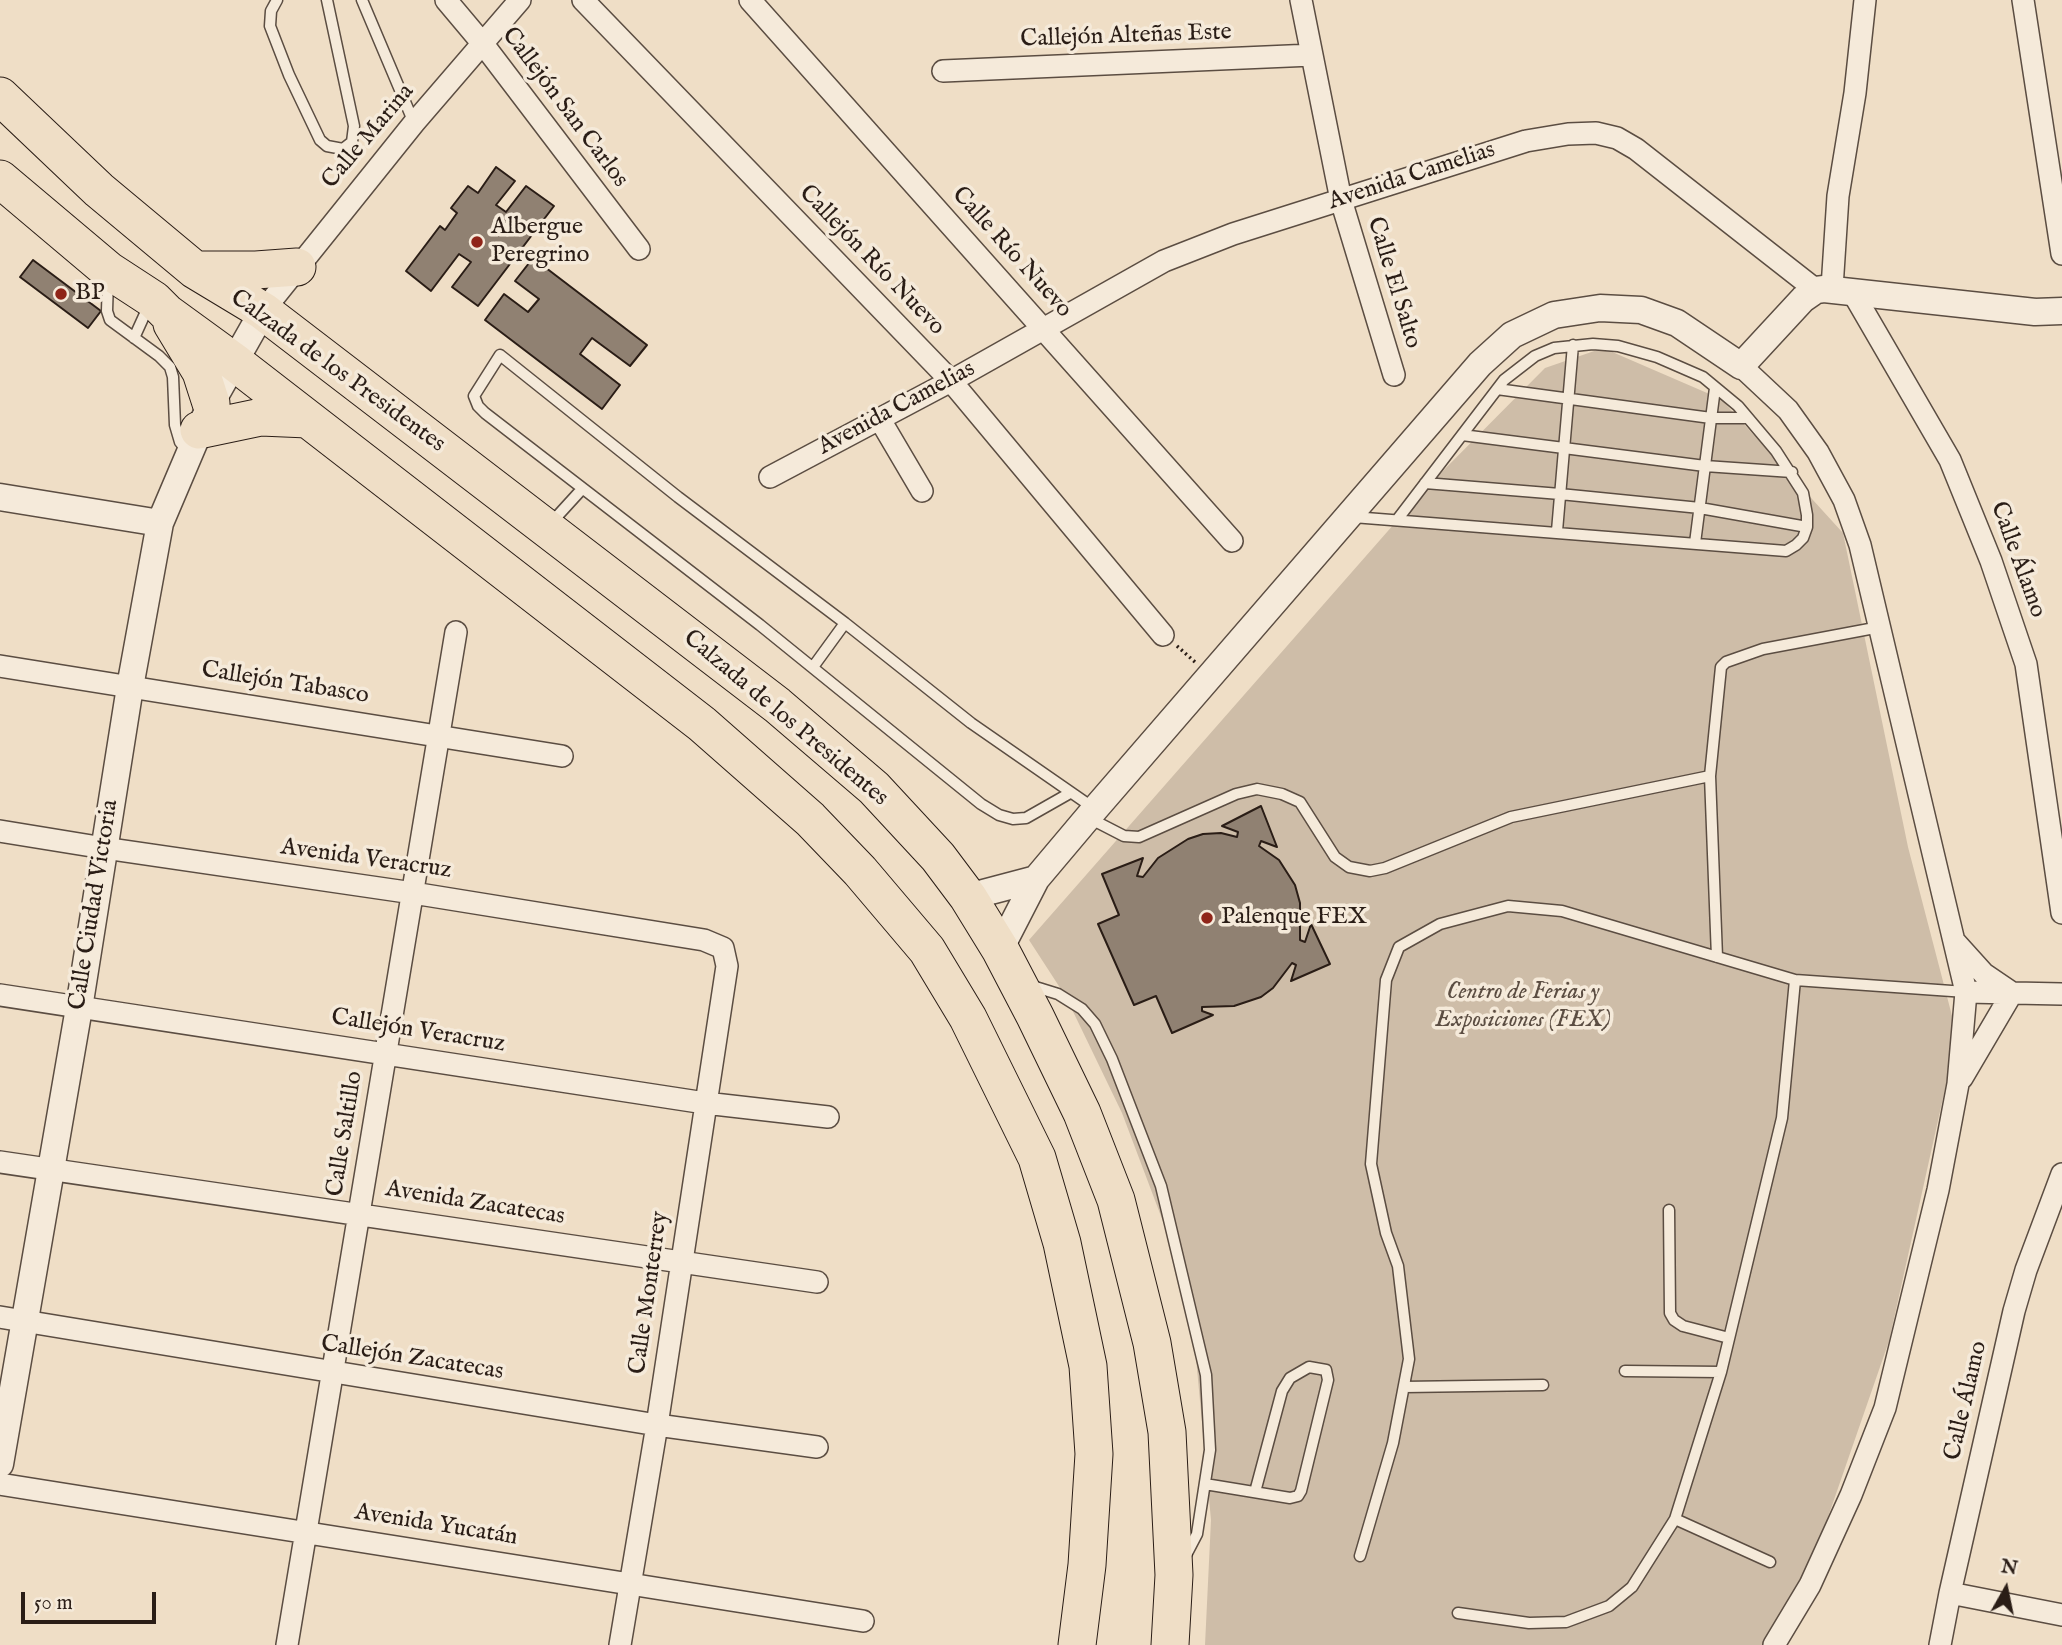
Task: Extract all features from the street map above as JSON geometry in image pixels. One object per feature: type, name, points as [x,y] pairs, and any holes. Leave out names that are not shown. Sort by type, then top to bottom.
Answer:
[{"type":"highway","name":"Calzada de los Presidentes","points":[[0,96],[99,190],[195,270],[263,311],[776,705],[874,788],[938,857],[968,897],[1018,983],[1082,1113],[1116,1200],[1152,1343],[1167,1433],[1174,1575],[1170,1645]]},
{"type":"highway","points":[[0,178],[108,270],[233,361],[702,724],[810,819],[860,871],[927,950],[968,1018],[1037,1158],[1062,1243],[1088,1366],[1094,1454],[1087,1565],[1077,1645]]},
{"type":"highway","points":[[195,270],[297,267]]},
{"type":"highway","points":[[160,307],[201,372],[199,429],[261,417],[308,419]]},
{"type":"street","name":"Callejón San Carlos","points":[[446,0],[483,44],[639,249]]},
{"type":"street","name":"Calle Marina","points":[[263,311],[414,123],[520,0]]},
{"type":"street","name":"Callejón Río Nuevo","points":[[583,0],[951,381],[1163,635]]},
{"type":"street","name":"Calle Río Nuevo","points":[[750,0],[1232,541]]},
{"type":"street","name":"Calle El Salto","points":[[1301,0],[1341,200],[1394,375]]},
{"type":"street","points":[[1834,290],[1838,196],[1865,0]]},
{"type":"street","points":[[2024,0],[2062,254]]},
{"type":"street","name":"Callejón Alteñas Este","points":[[943,71],[1312,55]]},
{"type":"street","name":"Avenida Camelias","points":[[770,477],[951,381],[1164,261],[1233,234],[1526,141],[1568,134],[1617,138],[1834,290]]},
{"type":"street","points":[[1741,366],[1803,299],[1834,290],[2035,312],[2062,311]]},
{"type":"street","name":"Calle Álamo","points":[[1834,290],[1950,460],[1991,561],[2026,664],[2062,913]]},
{"type":"street","points":[[1000,949],[1036,879],[1091,813],[1480,364],[1513,335],[1555,315],[1600,308],[1641,310],[1677,323],[1741,366],[1788,410],[1818,452],[1844,500],[1860,545],[1966,992],[1958,1084],[1938,1190],[1885,1408],[1851,1495],[1810,1585],[1774,1645]]},
{"type":"street","name":"Calle Ciudad Victoria","points":[[0,1464],[12,1319],[51,1171],[130,687],[160,523],[199,429],[233,361],[263,311]]},
{"type":"street","points":[[879,418],[922,491]]},
{"type":"street","points":[[0,497],[160,523]]},
{"type":"street","name":"Calle Saltillo","points":[[288,1645],[456,632]]},
{"type":"street","name":"Callejón Tabasco","points":[[0,666],[562,756]]},
{"type":"street","name":"Avenida Veracruz","points":[[0,831],[704,940],[723,948]]},
{"type":"street","points":[[968,897],[1036,879]]},
{"type":"street","points":[[1954,941],[1984,974],[2012,993]]},
{"type":"street","name":"Calle Monterrey","points":[[620,1645],[657,1425],[727,966],[723,948]]},
{"type":"street","points":[[1966,992],[2062,994]]},
{"type":"street","points":[[1958,1084],[2012,993]]},
{"type":"street","name":"Callejón Veracruz","points":[[0,995],[705,1103],[828,1118]]},
{"type":"street","name":"Avenida Zacatecas","points":[[0,1162],[817,1282]]},
{"type":"street","name":"Calle Álamo","points":[[1940,1645],[2014,1311],[2026,1270],[2062,1174]]},
{"type":"street","name":"Callejón Zacatecas","points":[[12,1319],[657,1425],[817,1447]]},
{"type":"street","name":"Avenida Yucatán","points":[[0,1483],[863,1621]]},
{"type":"street","points":[[1950,1593],[2062,1615]]},
{"type":"lane","points":[[277,0],[271,11],[270,26],[289,75],[320,140],[327,146],[343,149],[352,142],[354,126],[327,0]]},
{"type":"lane","points":[[362,0],[414,123]]},
{"type":"lane","points":[[108,270],[107,315],[170,367],[173,377],[175,425],[180,442],[199,429]]},
{"type":"lane","points":[[134,338],[149,306],[160,307]]},
{"type":"lane","points":[[1557,531],[1573,345]]},
{"type":"lane","points":[[1347,516],[1397,520],[1557,531],[1786,551],[1797,545],[1807,527],[1803,493],[1792,472],[1748,418],[1703,377],[1657,357],[1618,346],[1573,345],[1554,348],[1535,356],[1504,380],[1397,520]]},
{"type":"lane","points":[[1070,793],[1026,818],[1013,820],[981,804],[813,667],[516,439],[478,406],[474,396],[500,355],[678,497],[845,623],[971,723],[1070,793],[1091,813],[1124,836],[1139,837],[1236,794],[1256,789],[1282,794],[1300,802],[1335,857],[1349,867],[1370,870],[1384,868],[1511,817],[1710,776]]},
{"type":"lane","points":[[1695,543],[1716,388]]},
{"type":"lane","points":[[1497,389],[1712,418],[1748,418]]},
{"type":"lane","points":[[1462,435],[1705,466],[1792,472]]},
{"type":"lane","points":[[1425,483],[1700,508],[1807,527]]},
{"type":"lane","points":[[547,528],[582,489]]},
{"type":"lane","points":[[813,667],[845,623]]},
{"type":"lane","points":[[1717,957],[1710,776],[1719,674],[1726,662],[1763,649],[1880,627]]},
{"type":"lane","points":[[1360,1556],[1393,1443],[1409,1359],[1398,1266],[1386,1233],[1371,1164],[1386,981],[1399,947],[1440,924],[1508,906],[1562,911],[1795,981],[1966,992]]},
{"type":"lane","points":[[1458,1613],[1528,1623],[1566,1622],[1609,1606],[1632,1587],[1675,1519],[1721,1372],[1782,1118],[1795,981]]},
{"type":"lane","points":[[1018,983],[1058,994],[1082,1009],[1095,1024],[1112,1059],[1161,1186],[1206,1375],[1210,1450],[1197,1534],[1174,1575]]},
{"type":"lane","points":[[1670,1210],[1670,1313],[1674,1320],[1683,1326],[1729,1338]]},
{"type":"lane","points":[[1205,1485],[1290,1498],[1298,1496],[1328,1380],[1326,1370],[1309,1367],[1290,1378],[1282,1391],[1255,1492]]},
{"type":"lane","points":[[1625,1371],[1721,1372]]},
{"type":"lane","points":[[1404,1387],[1543,1385]]},
{"type":"lane","points":[[1675,1519],[1770,1562]]},
{"type":"path","points":[[1163,635],[1210,674]]},
{"type":"green space","name":"Centro de Ferias y Exposiciones (FEX)","points":[[1603,348],[1721,399],[1843,533],[1908,847],[1957,1035],[1889,1341],[1811,1566],[1764,1645],[1205,1645],[1211,1520],[1190,1293],[1122,1113],[1066,997],[1029,940],[1423,491],[1545,368]]},
{"type":"building","name":"Albergue Peregrino","points":[[496,167],[515,181],[496,205],[506,212],[526,186],[554,206],[478,306],[452,287],[471,262],[459,254],[431,291],[406,271],[440,226],[445,230],[457,213],[451,208],[468,186],[478,193]]},
{"type":"building","points":[[533,258],[647,345],[630,366],[592,338],[580,354],[620,385],[602,409],[485,320],[504,294],[528,312],[539,299],[515,281]]},
{"type":"building","name":"BP","points":[[33,260],[101,311],[88,328],[20,277]]},
{"type":"building","name":"Palenque FEX","points":[[1261,806],[1277,847],[1261,841],[1259,846],[1279,860],[1295,885],[1300,903],[1300,940],[1305,942],[1311,924],[1330,964],[1291,981],[1296,965],[1292,963],[1273,988],[1261,997],[1234,1006],[1202,1007],[1202,1011],[1213,1015],[1172,1033],[1156,996],[1134,1005],[1098,924],[1119,915],[1102,874],[1143,858],[1137,876],[1143,877],[1158,858],[1188,839],[1203,834],[1221,833],[1237,837],[1238,832],[1222,826]]},
{"type":"place","name":"Albergue Peregrino","points":[[477,242]]},
{"type":"place","name":"BP","points":[[61,294]]},
{"type":"place","name":"Palenque FEX","points":[[1207,918]]}]
